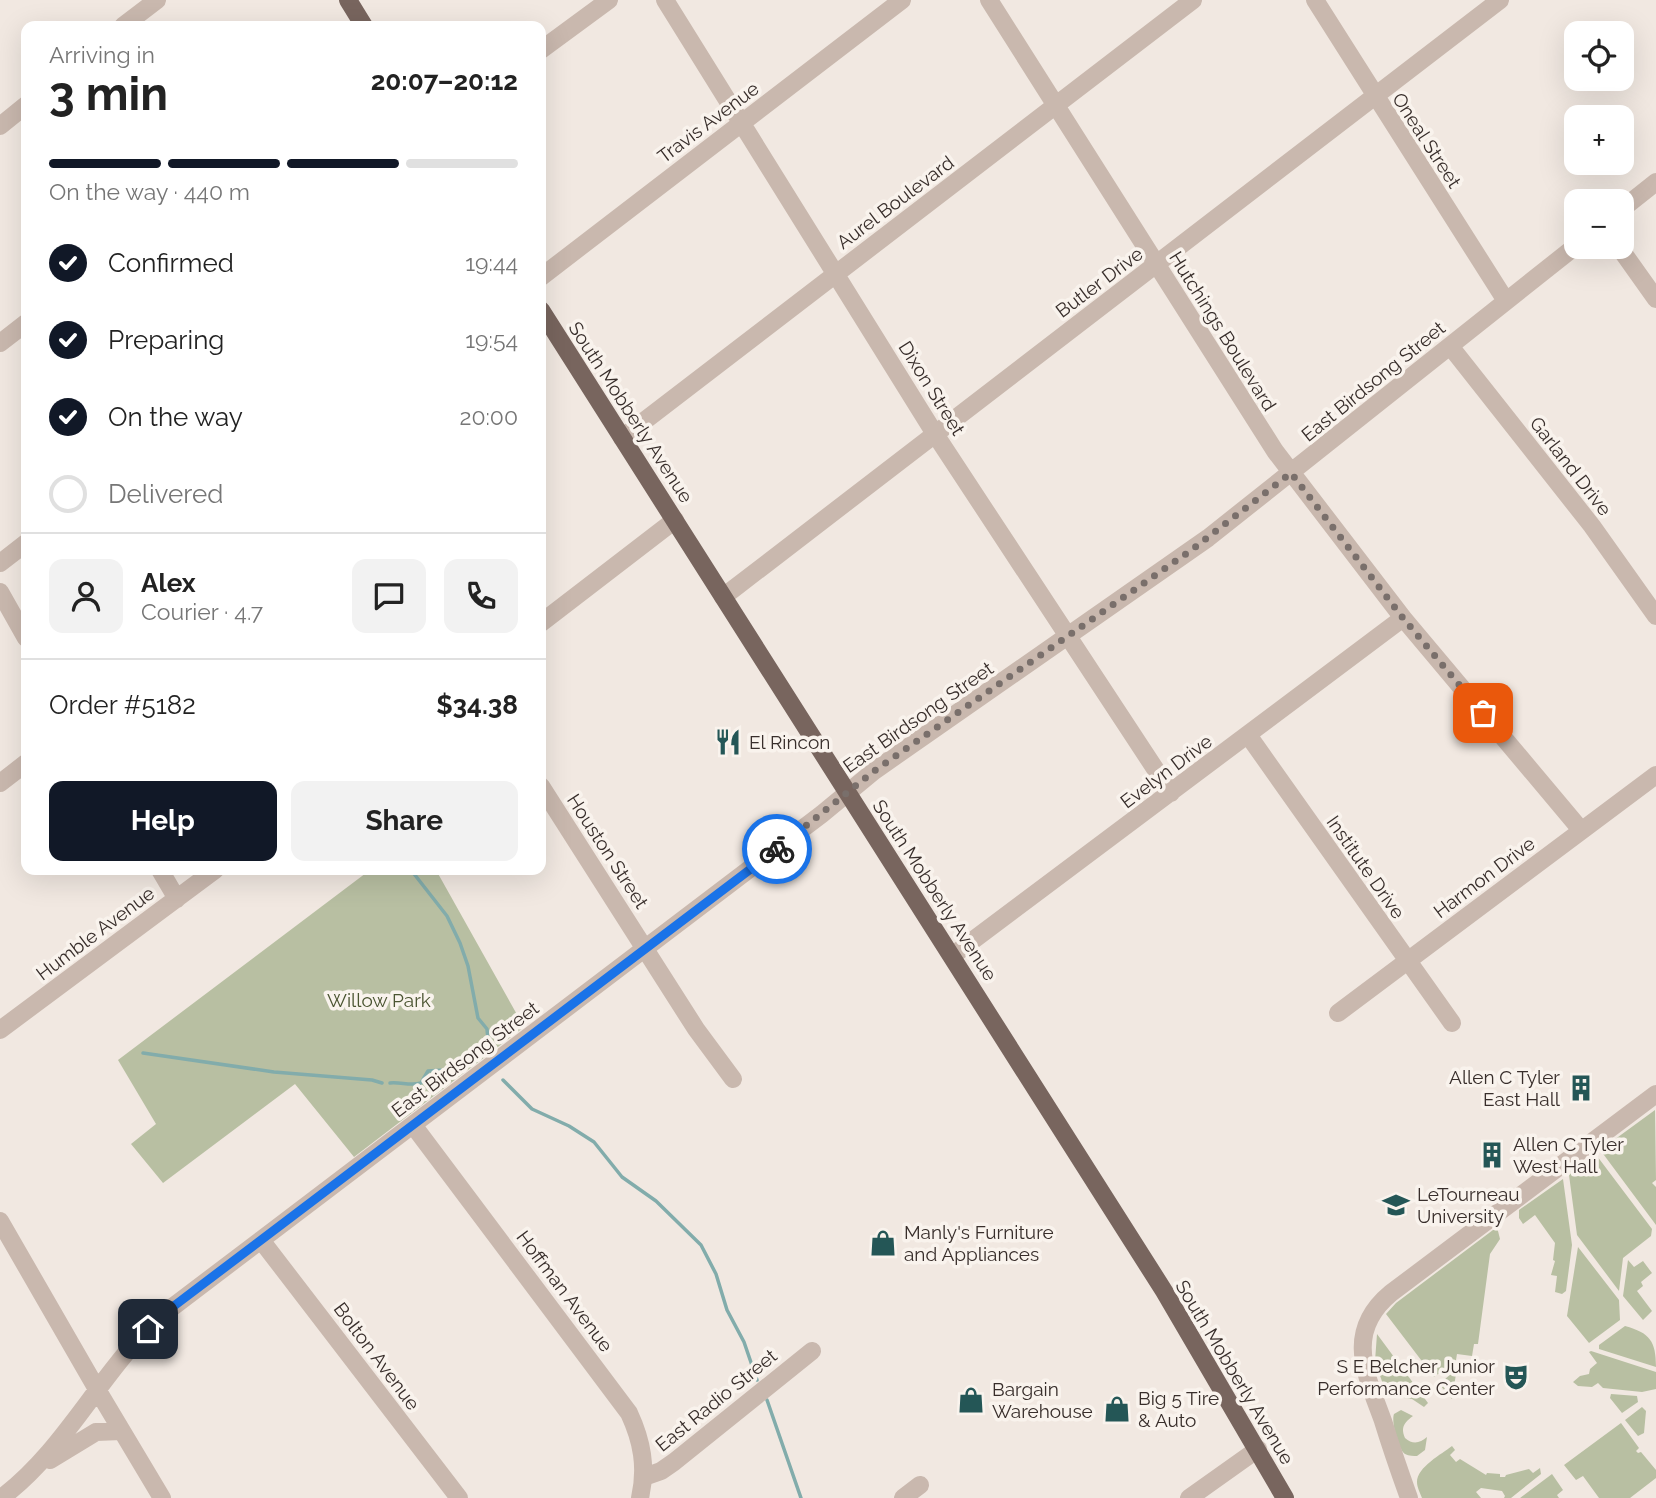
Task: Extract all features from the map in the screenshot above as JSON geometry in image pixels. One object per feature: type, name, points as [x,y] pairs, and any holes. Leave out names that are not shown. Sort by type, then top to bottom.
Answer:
[{"type":"main road","points":[[348,0],[361,21]]},
{"type":"main road","name":"South Mobberly Avenue","points":[[546,318],[1164,1291],[1285,1498]]},
{"type":"street","points":[[129,21],[156,0]]},
{"type":"street","points":[[546,46],[609,0]]},
{"type":"street","name":"Dixon Street","points":[[665,0],[935,434],[1171,793]]},
{"type":"street","name":"Travis Avenue","points":[[546,273],[902,0]]},
{"type":"street","name":"Hutchings Boulevard","points":[[989,0],[1255,421],[1291,473],[1403,618],[1581,830]]},
{"type":"street","name":"Aurel Boulevard","points":[[622,438],[1193,0]]},
{"type":"street","name":"Oneal Street","points":[[1315,0],[1506,301]]},
{"type":"street","name":"Butler Drive","points":[[723,597],[1500,0]]},
{"type":"street","points":[[0,127],[21,109]]},
{"type":"street","points":[[1634,199],[1656,182]]},
{"type":"street","name":"East Birdsong Street","points":[[32,1471],[159,1318],[874,771],[1208,538],[1564,255]]},
{"type":"street","points":[[1628,259],[1656,299]]},
{"type":"street","points":[[0,343],[21,327]]},
{"type":"street","name":"Garland Drive","points":[[1450,346],[1592,526],[1656,615]]},
{"type":"street","points":[[546,619],[675,520]]},
{"type":"street","points":[[0,563],[21,547]]},
{"type":"street","points":[[0,592],[21,629]]},
{"type":"street","name":"Evelyn Drive","points":[[952,956],[1403,618]]},
{"type":"street","name":"Institute Drive","points":[[1248,735],[1452,1023]]},
{"type":"street","points":[[0,783],[21,767]]},
{"type":"street","name":"Harmon Drive","points":[[1338,1013],[1656,775]]},
{"type":"street","name":"Houston Street","points":[[546,794],[696,1029],[733,1079]]},
{"type":"street","points":[[163,875],[177,899]]},
{"type":"street","name":"Humble Avenue","points":[[0,1030],[208,875]]},
{"type":"street","points":[[1409,1498],[1364,1366],[1363,1339],[1373,1311],[1391,1293],[1656,1094]]},
{"type":"street","name":"Hoffman Avenue","points":[[413,1125],[629,1413],[642,1451],[645,1477],[640,1498]]},
{"type":"street","points":[[0,1221],[162,1498]]},
{"type":"street","name":"Bolton Avenue","points":[[261,1240],[458,1498]]},
{"type":"street","name":"East Radio Street","points":[[645,1477],[674,1462],[812,1351]]},
{"type":"street","points":[[1,1498],[32,1471],[87,1436],[102,1431],[121,1431]]},
{"type":"street","points":[[1189,1498],[1258,1449]]},
{"type":"street","points":[[903,1498],[920,1485]]},
{"type":"green space","name":"Willow Park","points":[[363,875],[439,875],[524,1027],[354,1157],[295,1084],[163,1183],[131,1144],[156,1124],[118,1060]]},
{"type":"green space","points":[[1655,1110],[1656,1180],[1652,1183],[1656,1187],[1656,1225],[1601,1151]]},
{"type":"green space","points":[[1594,1155],[1652,1229],[1651,1236],[1623,1258],[1619,1291],[1577,1235],[1569,1175]]},
{"type":"green space","points":[[1563,1179],[1572,1245],[1566,1291],[1562,1294],[1555,1292],[1557,1276],[1551,1275],[1555,1261],[1555,1243],[1535,1215],[1523,1224],[1519,1218],[1519,1210]]},
{"type":"green space","points":[[1497,1227],[1500,1239],[1490,1254],[1478,1344],[1474,1344],[1472,1356],[1457,1354],[1456,1360],[1434,1377],[1386,1314],[1396,1303]]},
{"type":"green space","points":[[1578,1247],[1619,1300],[1620,1320],[1589,1343],[1567,1316]]},
{"type":"green space","points":[[1628,1260],[1634,1267],[1643,1261],[1652,1273],[1641,1282],[1643,1286],[1637,1291],[1652,1311],[1643,1320],[1623,1296]]},
{"type":"green space","points":[[1625,1326],[1650,1339],[1655,1351],[1656,1367],[1599,1349],[1599,1345]]},
{"type":"green space","points":[[1377,1334],[1428,1403],[1424,1407],[1412,1399],[1387,1396],[1375,1361]]},
{"type":"green space","points":[[1589,1352],[1656,1372],[1656,1389],[1642,1392],[1603,1388],[1598,1383],[1592,1387],[1578,1386],[1573,1382],[1580,1376],[1589,1374],[1590,1369],[1597,1363]]},
{"type":"green space","points":[[1451,1374],[1456,1374],[1452,1399],[1439,1384]]},
{"type":"green space","points":[[1611,1394],[1637,1396],[1638,1402],[1622,1413],[1610,1398]]},
{"type":"green space","points":[[1642,1407],[1646,1411],[1644,1433],[1638,1436],[1625,1420]]},
{"type":"green space","points":[[1401,1410],[1413,1416],[1404,1425],[1405,1438],[1416,1442],[1427,1437],[1425,1450],[1417,1456],[1405,1454],[1398,1441],[1393,1418],[1394,1414]]},
{"type":"green space","points":[[1621,1423],[1639,1448],[1636,1451],[1641,1452],[1656,1470],[1656,1478],[1630,1498],[1599,1498],[1583,1476],[1576,1480],[1564,1465]]},
{"type":"green space","points":[[1452,1446],[1455,1450],[1450,1455],[1456,1462],[1460,1459],[1486,1475],[1500,1474],[1500,1477],[1505,1477],[1529,1469],[1533,1473],[1540,1468],[1541,1474],[1511,1498],[1504,1498],[1502,1491],[1481,1488],[1476,1492],[1481,1498],[1422,1498],[1418,1488],[1418,1476],[1431,1461]]},
{"type":"green space","points":[[1552,1474],[1563,1490],[1557,1495],[1559,1498],[1520,1498]]},
{"type":"waterway","points":[[415,875],[447,916],[468,966],[478,1018],[487,1029],[488,1039],[485,1046],[478,1048],[470,1057]]},
{"type":"waterway","points":[[143,1053],[274,1072],[382,1083]]},
{"type":"waterway","points":[[390,1083],[421,1083],[428,1071],[444,1070],[470,1057],[473,1060]]},
{"type":"waterway","points":[[503,1080],[532,1109],[569,1126],[594,1142],[622,1177],[656,1201],[701,1245],[716,1274],[727,1310],[744,1342],[757,1380]]},
{"type":"waterway","points":[[767,1400],[801,1498]]},
{"type":"way so far","points":[[777,849],[874,771],[1190,551],[1291,473],[1403,618],[1483,713]]},
{"type":"place","name":"El Rincon","points":[[728,742]]},
{"type":"place","name":"Allen C Tyler East Hall","points":[[1581,1088]]},
{"type":"place","name":"Allen C Tyler West Hall","points":[[1492,1155]]},
{"type":"place","name":"LeTourneau University","points":[[1396,1205]]},
{"type":"place","name":"Manly's Furniture and Appliances","points":[[883,1243]]},
{"type":"place","name":"S E Belcher Junior Performance Center","points":[[1516,1377]]},
{"type":"place","name":"Bargain Warehouse","points":[[971,1400]]},
{"type":"place","name":"Big 5 Tire & Auto","points":[[1117,1409]]},
{"type":"route","points":[[148,1329],[166,1312],[777,849]]}]
